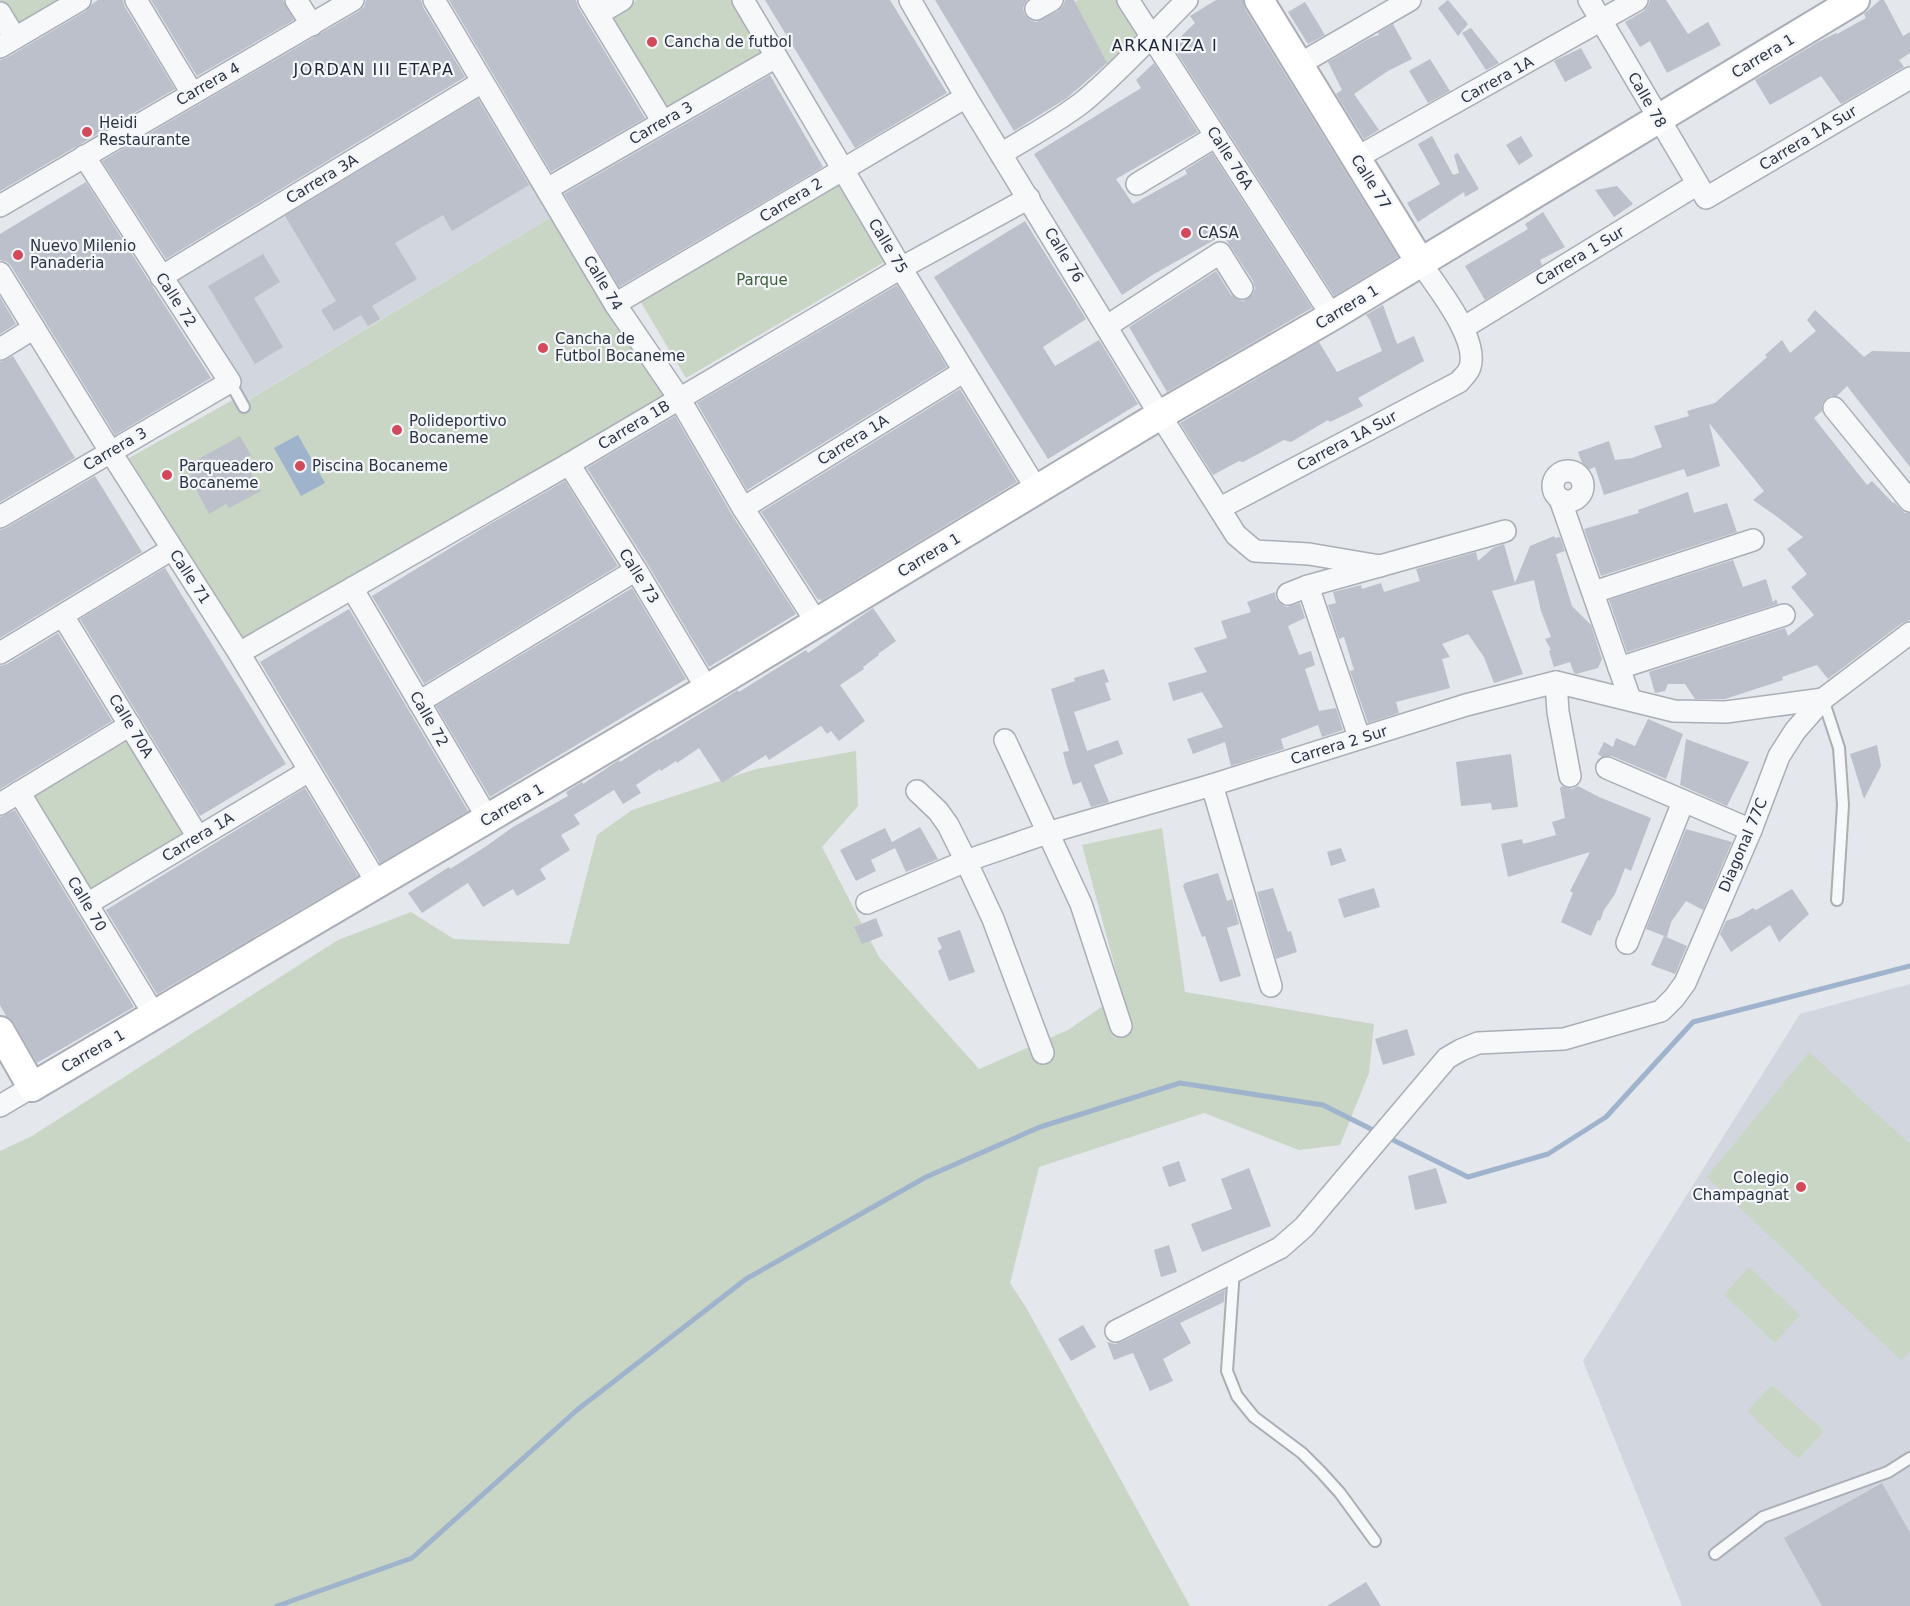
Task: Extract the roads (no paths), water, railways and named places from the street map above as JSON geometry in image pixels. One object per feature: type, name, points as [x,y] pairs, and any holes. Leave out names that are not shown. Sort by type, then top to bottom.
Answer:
[{"type":"street","points":[[0,13],[8,43],[80,0]]},
{"type":"street","points":[[136,0],[192,93]]},
{"type":"street","points":[[296,0],[312,25]]},
{"type":"street","name":"Carrera 4","points":[[0,206],[353,0]]},
{"type":"street","name":"Calle 74","points":[[434,0],[615,304],[679,398],[743,508],[817,623]]},
{"type":"street","points":[[622,0],[594,7],[663,123]]},
{"type":"street","name":"Calle 75","points":[[743,0],[963,372],[1037,490]]},
{"type":"street","name":"Calle 76","points":[[910,0],[966,97],[1236,535],[1255,551],[1310,554],[1380,566]]},
{"type":"street","name":"Calle 76A","points":[[1128,0],[1332,316]]},
{"type":"street","points":[[1001,154],[1082,103],[1126,64],[1187,0]]},
{"type":"street","name":"Calle 77","points":[[1258,0],[1463,328],[1472,353],[1470,369]]},
{"type":"street","points":[[1298,65],[1410,0]]},
{"type":"street","name":"Calle 78","points":[[1589,0],[1701,192]]},
{"type":"street","name":"Carrera 1A","points":[[1356,159],[1636,0]]},
{"type":"street","name":"Carrera 1","points":[[0,1106],[707,689],[1160,415],[1332,316],[1855,0]]},
{"type":"street","name":"Carrera 3","points":[[546,189],[776,57]]},
{"type":"street","name":"Carrera 1A Sur","points":[[1701,192],[1910,78]]},
{"type":"street","name":"Carrera 3A","points":[[161,277],[482,82]]},
{"type":"street","name":"Carrera 2","points":[[615,304],[966,97]]},
{"type":"street","points":[[1137,184],[1215,136]]},
{"type":"street","name":"Calle 72","points":[[84,156],[230,382]]},
{"type":"street","name":"Carrera 1 Sur","points":[[1463,328],[1701,192]]},
{"type":"street","name":"Carrera 1B","points":[[239,653],[568,464],[901,268],[1029,198]]},
{"type":"street","points":[[1107,326],[1220,253],[1242,288]]},
{"type":"street","name":"Calle 71","points":[[0,273],[239,653],[377,883]]},
{"type":"street","points":[[0,350],[34,328]]},
{"type":"street","name":"Carrera 1A Sur","points":[[1220,508],[1459,382],[1470,369]]},
{"type":"street","name":"Carrera 1A","points":[[743,508],[963,372]]},
{"type":"street","name":"Carrera 3","points":[[0,517],[230,382]]},
{"type":"street","points":[[1834,408],[1910,501]]},
{"type":"street","points":[[1567,463],[1554,483],[1554,492],[1560,499],[1630,699]]},
{"type":"street","name":"Calle 73","points":[[568,464],[636,570],[707,689]]},
{"type":"street","points":[[1359,737],[1298,590],[1505,531]]},
{"type":"street","points":[[1594,592],[1754,540]]},
{"type":"street","points":[[0,654],[172,549]]},
{"type":"street","points":[[419,702],[636,570]]},
{"type":"street","name":"Calle 72","points":[[352,588],[488,819]]},
{"type":"street","points":[[1619,668],[1784,615]]},
{"type":"street","name":"Calle 70A","points":[[63,616],[198,837]]},
{"type":"street","name":"Diagonal 77C","points":[[1234,1270],[1280,1248],[1304,1227],[1447,1058],[1478,1043],[1564,1039],[1660,1011],[1674,999],[1685,983],[1751,830],[1779,756],[1795,731],[1823,699],[1910,633]]},
{"type":"street","points":[[1556,682],[1558,712],[1570,776]]},
{"type":"street","name":"Carrera 2 Sur","points":[[867,903],[966,861],[1047,833],[1212,785],[1466,705],[1556,682],[1674,711],[1725,712],[1823,699]]},
{"type":"street","points":[[0,804],[130,724]]},
{"type":"street","points":[[1005,740],[1081,904],[1121,1026]]},
{"type":"street","points":[[1607,768],[1751,830]]},
{"type":"street","name":"Carrera 1A","points":[[87,904],[309,771]]},
{"type":"street","points":[[1212,785],[1271,986]]},
{"type":"street","points":[[917,791],[938,811],[948,825],[966,861],[993,919],[1043,1053]]},
{"type":"street","name":"Calle 70","points":[[19,792],[155,1016]]},
{"type":"street","points":[[1628,943],[1683,802]]},
{"type":"street","points":[[0,1031],[32,1087]]},
{"type":"street","points":[[1116,1330],[1234,1270]]},
{"type":"lane","points":[[230,382],[244,407]]},
{"type":"lane","points":[[1823,699],[1839,748],[1842,782],[1843,805],[1837,900]]},
{"type":"lane","points":[[1234,1270],[1227,1371],[1238,1396],[1254,1417],[1302,1453],[1321,1472],[1340,1493],[1375,1541]]},
{"type":"lane","points":[[1715,1554],[1763,1517],[1888,1472],[1910,1458]]},
{"type":"water","name":"Piscina Bocaneme","points":[[298,435],[325,483],[301,496],[274,448]]},
{"type":"waterway","points":[[1387,1137],[1468,1177],[1548,1154],[1606,1117],[1693,1022],[1910,966]]},
{"type":"waterway","points":[[277,1606],[412,1558],[577,1410],[746,1279],[926,1177],[1040,1127],[1180,1083],[1323,1105],[1379,1133]]},
{"type":"place","name":"Cancha de futbol","points":[[652,42]]},
{"type":"place","name":"Heidi Restaurante","points":[[87,132]]},
{"type":"place","name":"CASA","points":[[1186,233]]},
{"type":"place","name":"Nuevo Milenio Panaderia","points":[[18,255]]},
{"type":"place","name":"Cancha de Futbol Bocaneme","points":[[543,348]]},
{"type":"place","name":"Polideportivo Bocaneme","points":[[397,430]]},
{"type":"place","name":"Piscina Bocaneme","points":[[300,466]]},
{"type":"place","name":"Parqueadero Bocaneme","points":[[167,475]]},
{"type":"place","name":"Colegio Champagnat","points":[[1801,1187]]},
{"type":"district","name":"ARKANIZA I","points":[[1165,45]]},
{"type":"district","name":"JORDAN III ETAPA","points":[[374,69]]},
{"type":"park label","name":"Parque","points":[[762,280]]}]
